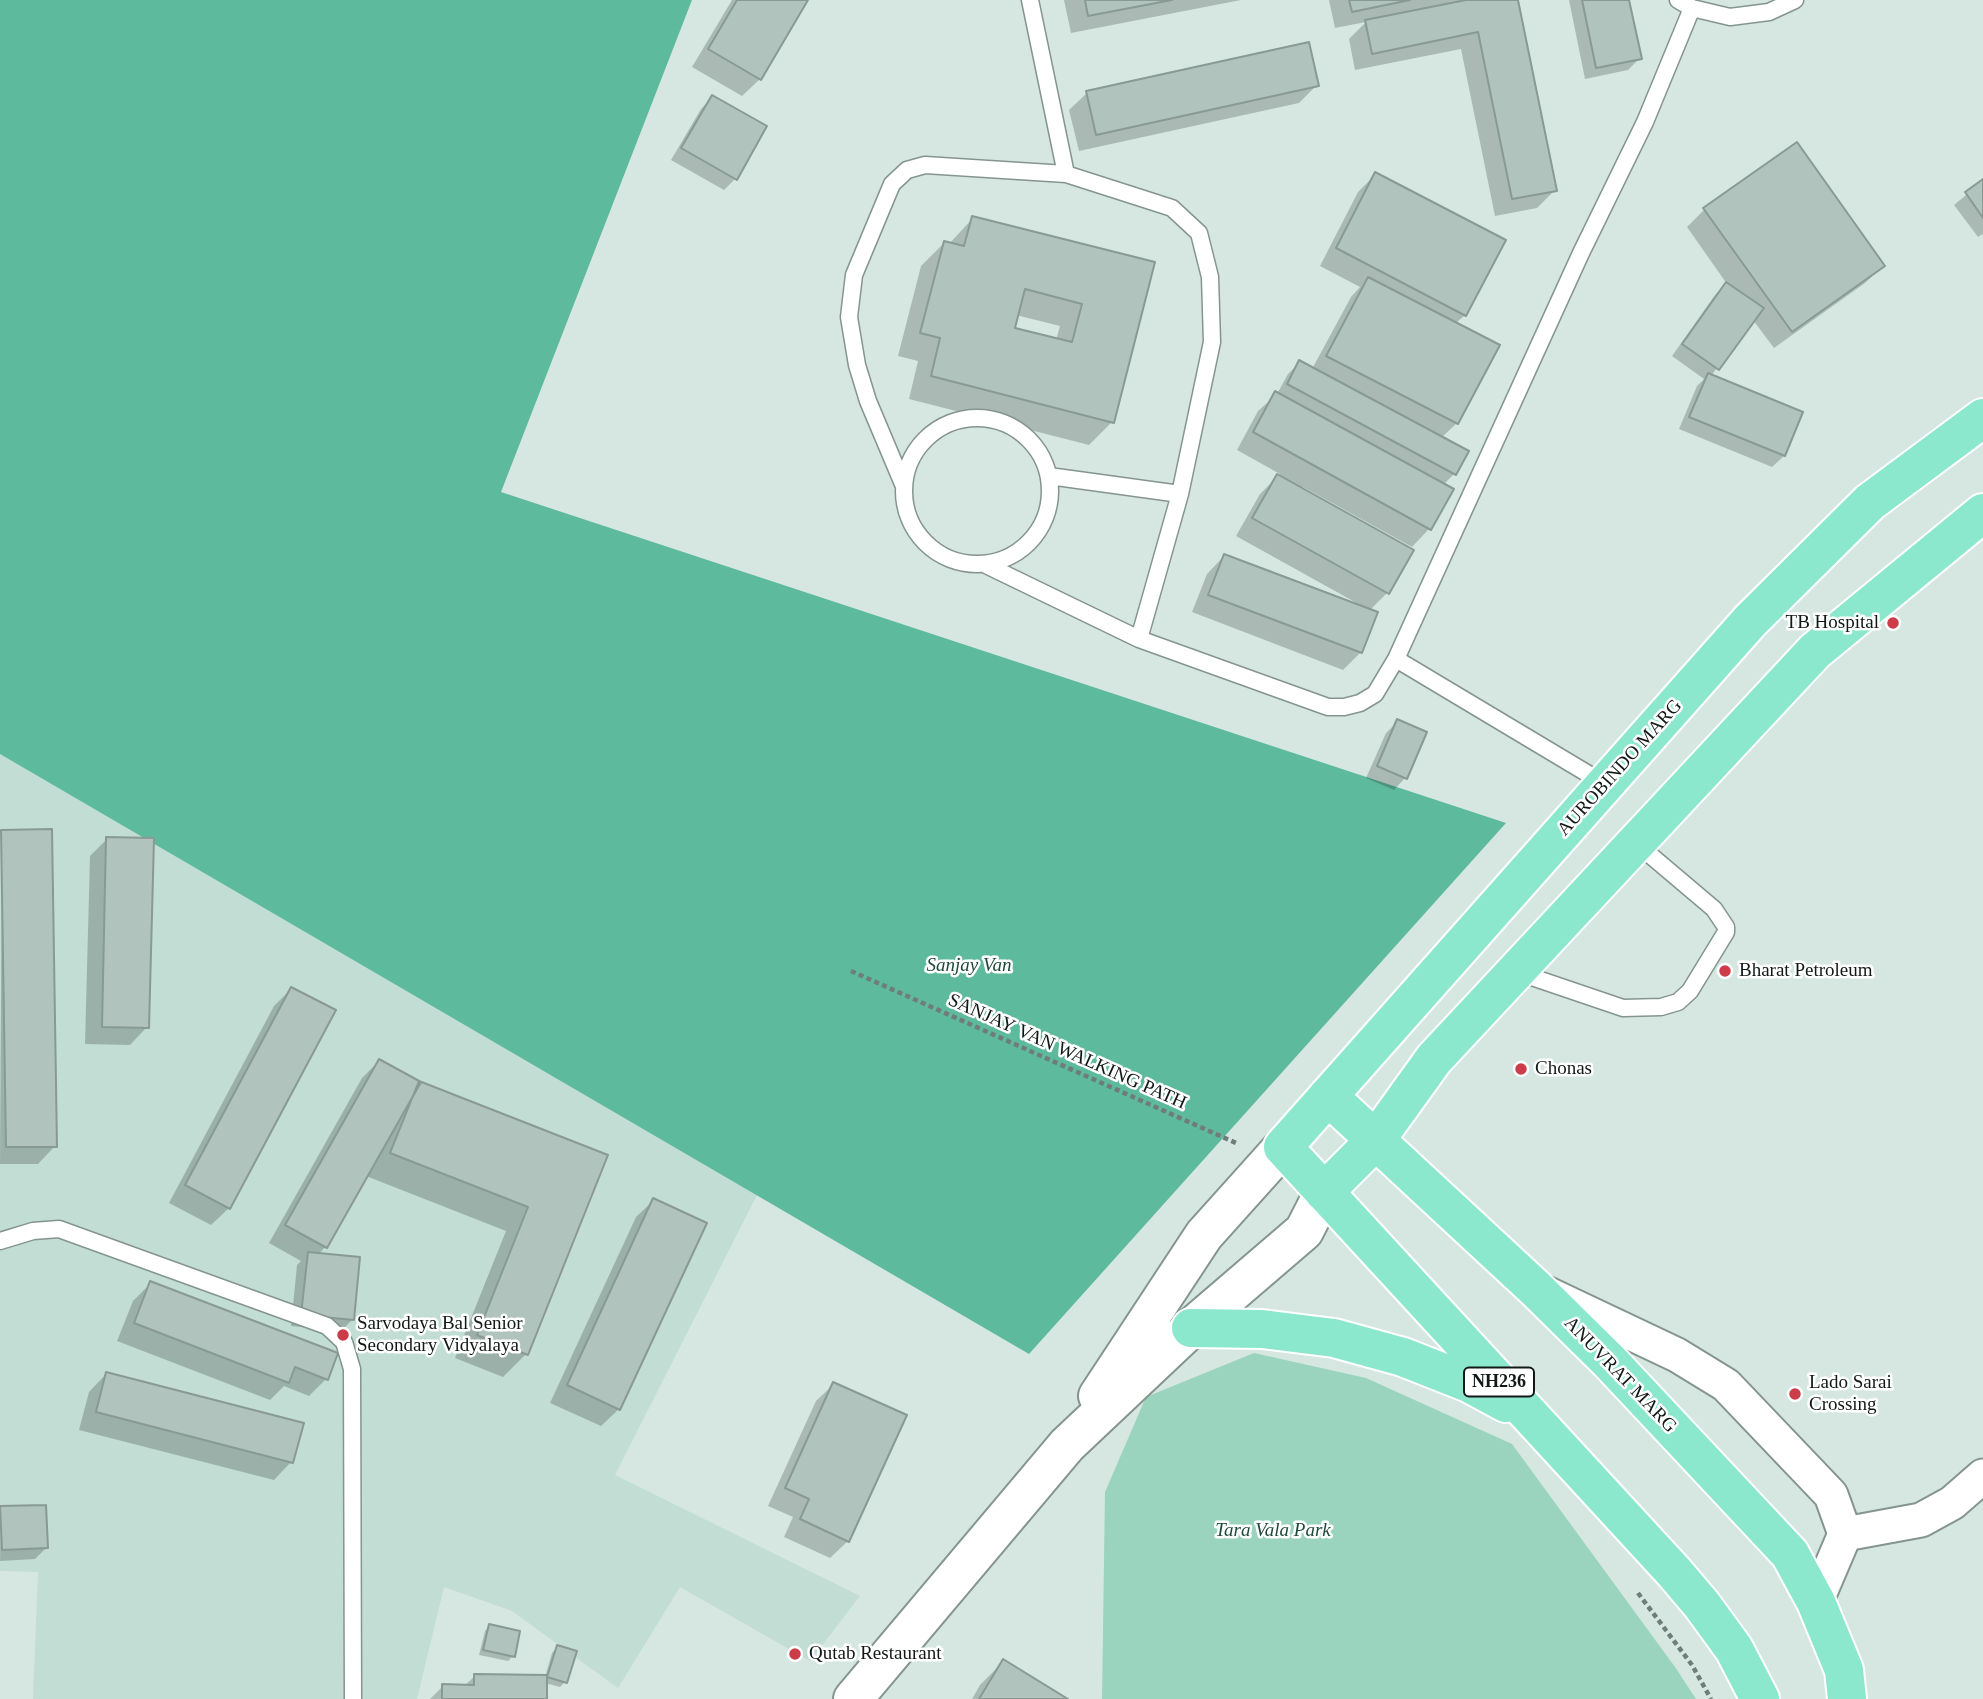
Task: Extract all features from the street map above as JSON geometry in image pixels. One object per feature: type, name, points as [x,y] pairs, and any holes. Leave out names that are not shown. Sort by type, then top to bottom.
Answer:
[{"type":"highway","name":"AUROBINDO MARG","points":[[1277,1153],[1751,621],[1870,502],[1983,418]]},
{"type":"highway","points":[[1324,1192],[1376,1141],[1434,1059],[1815,651],[1978,522]]},
{"type":"highway","name":"ANUVRAT MARG","points":[[1328,1096],[1536,1289],[1610,1362],[1790,1554],[1816,1602],[1844,1670],[1847,1699]]},
{"type":"highway","name":"NH236","points":[[1277,1153],[1324,1192],[1702,1605],[1734,1649],[1759,1699]]},
{"type":"highway","points":[[1191,1328],[1262,1329],[1334,1338],[1403,1357],[1469,1383],[1532,1418]]},
{"type":"street","points":[[1067,1445],[1204,1235],[1277,1153]]},
{"type":"street","points":[[853,1699],[1067,1445],[1191,1328],[1304,1231],[1324,1192]]},
{"type":"street","points":[[1536,1289],[1676,1355],[1726,1385],[1831,1495],[1845,1534],[1816,1602]]},
{"type":"street","points":[[1845,1534],[1921,1520],[1952,1503],[1983,1476]]},
{"type":"lane","points":[[1030,0],[1066,174]]},
{"type":"lane","points":[[984,564],[1139,639],[1328,707],[1352,705],[1375,694],[1396,659],[1581,253],[1646,122],[1685,4],[1730,17],[1769,12],[1795,0]]},
{"type":"lane","points":[[903,484],[868,401],[857,366],[849,317],[854,275],[892,184],[907,170],[925,165],[1066,174],[1172,208],[1199,233],[1210,277],[1212,342],[1180,494],[1139,639]]},
{"type":"lane","points":[[984,418],[1007,424],[1026,436],[1041,455],[1049,477],[1050,501],[1043,524],[1028,544],[1008,558],[984,564],[962,563],[942,556],[924,543],[912,526],[904,505],[903,484],[909,461],[922,442],[939,427],[961,419],[984,418]]},
{"type":"lane","points":[[1049,477],[1180,494]]},
{"type":"lane","points":[[1396,659],[1605,784]]},
{"type":"lane","points":[[1516,972],[1623,1008],[1661,1007],[1678,1002],[1690,992],[1726,932],[1726,927],[1714,909],[1636,844]]},
{"type":"lane","points":[[0,1241],[33,1231],[59,1229],[327,1326],[344,1342],[352,1369],[353,1699]]},
{"type":"path","name":"SANJAY VAN WALKING PATH","points":[[851,971],[1277,1153]]},
{"type":"shaded area","name":"Sarvodaya Bal Senior Secondary Vidyalaya","points":[[0,754],[757,1195],[615,1475],[860,1596],[810,1661],[680,1587],[618,1688],[512,1611],[444,1587],[417,1699],[33,1699],[38,1572],[0,1571]]},
{"type":"green space","name":"Sanjay Van","points":[[0,0],[692,0],[501,492],[1506,823],[1029,1354],[0,754]]},
{"type":"green space","name":"Tara Vala Park","points":[[1254,1353],[1366,1378],[1512,1444],[1696,1699],[1102,1699],[1105,1492],[1146,1397]]},
{"type":"building","points":[[737,0],[808,0],[761,80],[708,49]]},
{"type":"building","points":[[1085,0],[1172,0],[1088,16]]},
{"type":"building","points":[[1349,0],[1410,0],[1352,12]]},
{"type":"building","points":[[1466,0],[1518,0],[1557,191],[1512,199],[1478,32],[1372,54],[1365,20]]},
{"type":"building","points":[[1582,0],[1629,0],[1642,59],[1596,68]]},
{"type":"building","points":[[1309,42],[1319,86],[1096,135],[1086,91]]},
{"type":"building","points":[[712,95],[767,126],[737,180],[681,148]]},
{"type":"building","points":[[1797,142],[1885,266],[1792,332],[1703,208]]},
{"type":"building","points":[[1375,172],[1506,240],[1466,316],[1336,248]]},
{"type":"building","points":[[1983,179],[1983,218],[1965,192]]},
{"type":"building","points":[[972,216],[1155,262],[1114,423],[931,376],[940,338],[920,333],[944,241],[964,246]],"holes":[[[1025,289],[1082,304],[1072,342],[1015,328]]]},
{"type":"building","points":[[1368,277],[1500,345],[1458,424],[1326,356]]},
{"type":"building","points":[[1726,282],[1764,308],[1719,370],[1682,344]]},
{"type":"building","points":[[1299,360],[1469,451],[1456,475],[1287,384]]},
{"type":"building","points":[[1708,373],[1803,412],[1785,456],[1689,417]]},
{"type":"building","points":[[1275,391],[1454,489],[1431,530],[1253,432]]},
{"type":"building","points":[[1277,474],[1414,550],[1389,594],[1252,518]]},
{"type":"building","points":[[1224,554],[1378,612],[1362,653],[1208,595]]},
{"type":"building","points":[[1397,719],[1427,732],[1407,779],[1377,766]]},
{"type":"building","points":[[52,829],[57,1147],[6,1147],[1,830]]},
{"type":"building","points":[[106,837],[154,838],[149,1028],[102,1027]]},
{"type":"building","points":[[291,987],[336,1010],[230,1209],[185,1185]]},
{"type":"building","points":[[379,1059],[421,1082],[327,1248],[285,1225]]},
{"type":"building","points":[[419,1081],[608,1155],[528,1355],[477,1335],[528,1207],[390,1153]]},
{"type":"building","points":[[653,1198],[707,1223],[620,1410],[567,1385]]},
{"type":"building","points":[[308,1252],[360,1257],[354,1320],[301,1315]]},
{"type":"building","points":[[150,1281],[338,1353],[328,1380],[295,1367],[289,1383],[134,1323]]},
{"type":"building","points":[[106,1372],[304,1423],[293,1463],[96,1412]]},
{"type":"building","points":[[833,1382],[907,1415],[849,1542],[800,1519],[809,1499],[785,1488]]},
{"type":"building","points":[[46,1505],[48,1548],[2,1550],[0,1506]]},
{"type":"building","points":[[489,1624],[520,1631],[515,1657],[483,1650]]},
{"type":"building","points":[[557,1645],[577,1651],[567,1683],[547,1677]]},
{"type":"building","points":[[1003,1659],[1068,1699],[979,1699]]},
{"type":"building","points":[[474,1674],[547,1675],[547,1699],[442,1699],[442,1684],[474,1685]]},
{"type":"place","name":"TB Hospital","points":[[1893,623]]},
{"type":"place","name":"Bharat Petroleum","points":[[1725,971]]},
{"type":"place","name":"Chonas","points":[[1521,1069]]},
{"type":"place","name":"Sarvodaya Bal Senior Secondary Vidyalaya","points":[[343,1335]]},
{"type":"place","name":"Lado Sarai Crossing","points":[[1795,1394]]},
{"type":"place","name":"Qutab Restaurant","points":[[795,1654]]}]
